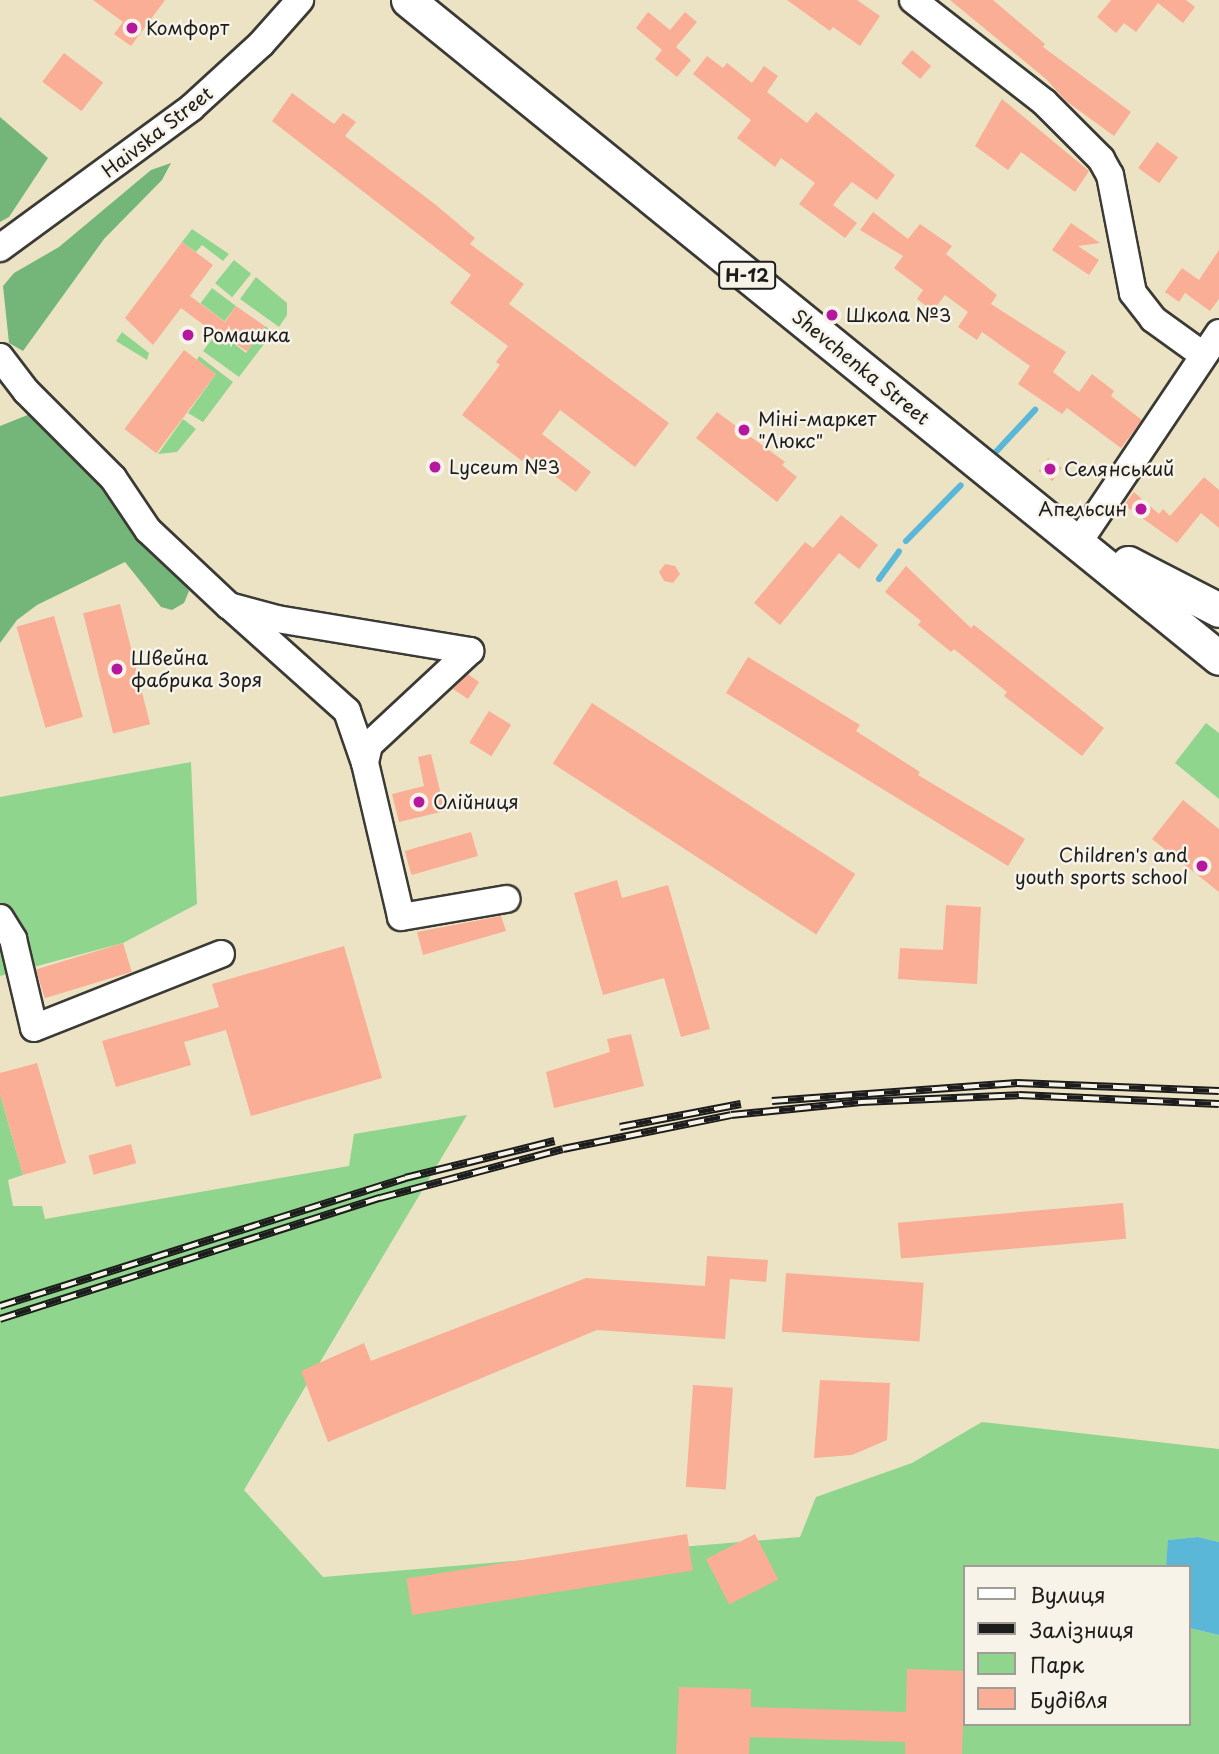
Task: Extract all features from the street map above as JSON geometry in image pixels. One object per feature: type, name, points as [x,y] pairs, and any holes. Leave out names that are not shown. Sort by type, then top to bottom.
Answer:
[{"type":"main road","name":"Shevchenka Street","points":[[408,0],[1219,657]]},
{"type":"main road","name":"Shevchenka Street","points":[[1082,546],[1111,554],[1219,610]]},
{"type":"street","name":"Haivska Street","points":[[0,248],[191,108],[261,44],[300,0]]},
{"type":"street","points":[[913,0],[1036,95],[1101,159],[1110,175],[1133,293],[1153,319],[1203,355]]},
{"type":"street","points":[[1082,546],[1219,333]]},
{"type":"street","points":[[0,357],[26,391],[113,478],[148,530],[347,711],[365,763],[401,917],[506,899]]},
{"type":"street","points":[[229,606],[277,619],[470,651],[369,745],[365,763]]},
{"type":"street","points":[[0,918],[13,939],[34,1028],[221,954]]},
{"type":"green space","points":[[0,117],[48,158],[9,217],[0,222]]},
{"type":"green space","points":[[171,163],[162,180],[104,239],[23,351],[9,343],[3,286],[14,273],[59,247],[151,170]]},
{"type":"green space","points":[[192,229],[229,254],[223,261],[202,245],[196,252],[182,242]]},
{"type":"green space","points":[[234,260],[251,274],[232,297],[215,283]]},
{"type":"green space","points":[[256,277],[287,303],[287,315],[279,327],[240,299]]},
{"type":"green space","points":[[212,288],[236,306],[225,321],[201,303]]},
{"type":"green space","points":[[265,326],[273,332],[239,377],[203,351],[218,331],[246,353]]},
{"type":"green space","points":[[122,332],[149,353],[147,360],[116,341]]},
{"type":"green space","points":[[199,356],[233,382],[203,422],[188,413],[216,374],[197,360]]},
{"type":"green space","points":[[30,414],[80,459],[125,520],[179,576],[189,591],[184,603],[172,610],[161,607],[125,562],[37,605],[17,620],[0,643],[0,426]]},
{"type":"green space","points":[[183,419],[196,429],[177,452],[158,454]]},
{"type":"green space","points":[[1206,723],[1219,733],[1219,799],[1175,763]]},
{"type":"green space","points":[[191,762],[197,904],[123,943],[0,976],[0,797]]},
{"type":"green space","points":[[0,1094],[23,1175],[8,1180],[13,1206],[42,1206],[45,1219],[349,1166],[354,1134],[467,1115],[244,1490],[323,1577],[800,1537],[816,1497],[912,1463],[982,1422],[1219,1449],[1219,1542],[1198,1537],[1169,1540],[1166,1565],[964,1565],[964,1726],[1191,1726],[1191,1628],[1219,1635],[1219,1754],[0,1754]]},
{"type":"water","points":[[1198,1537],[1219,1542],[1219,1635],[1191,1628],[1191,1565],[1166,1565],[1168,1540]]},
{"type":"building","name":"Комфорт","points":[[93,0],[165,0],[131,46],[114,34],[123,22]]},
{"type":"building","points":[[787,0],[857,0],[880,16],[860,46],[833,27],[830,31]]},
{"type":"building","points":[[950,0],[993,0],[1045,44],[1043,47],[1131,112],[1114,136],[1066,101],[1046,79]]},
{"type":"building","points":[[1111,0],[1186,0],[1195,7],[1183,23],[1158,3],[1136,32],[1124,23],[1116,33],[1097,17]]},
{"type":"building","points":[[648,12],[670,30],[685,12],[697,22],[676,47],[691,60],[677,77],[655,59],[662,50],[636,28]]},
{"type":"building","points":[[912,50],[931,66],[920,79],[901,63]]},
{"type":"building","points":[[64,53],[103,82],[81,111],[42,82]]},
{"type":"building","points":[[707,56],[723,68],[727,63],[752,83],[764,66],[778,76],[767,92],[807,123],[816,112],[895,175],[877,200],[852,182],[842,193],[833,205],[857,223],[845,238],[799,204],[815,183],[781,158],[775,167],[737,138],[751,120],[693,74]]},
{"type":"building","points":[[292,93],[334,124],[343,113],[356,122],[345,136],[436,205],[475,238],[470,244],[524,284],[509,304],[669,423],[635,467],[560,410],[542,434],[591,472],[576,492],[527,455],[522,461],[462,415],[500,365],[496,362],[508,346],[450,303],[471,275],[272,121]]},
{"type":"building","points":[[1002,99],[1089,171],[1075,192],[1021,152],[1008,170],[975,146]]},
{"type":"building","points":[[1157,142],[1178,157],[1159,183],[1138,168]]},
{"type":"building","points":[[873,212],[908,239],[920,224],[952,246],[946,254],[997,295],[991,304],[1066,352],[1053,372],[1079,392],[1092,374],[1114,391],[1111,396],[1142,420],[1121,448],[1067,408],[1062,414],[1018,384],[1030,366],[982,332],[977,340],[958,327],[968,312],[945,295],[933,311],[917,299],[923,290],[894,268],[903,256],[860,230]]},
{"type":"building","points":[[1071,223],[1100,243],[1078,246],[1099,260],[1089,275],[1052,250]]},
{"type":"building","points":[[182,242],[213,265],[190,296],[225,322],[216,334],[181,308],[153,345],[125,318]]},
{"type":"building","points":[[1219,250],[1219,299],[1210,311],[1185,293],[1179,302],[1165,292],[1182,268],[1199,280]]},
{"type":"building","points":[[236,306],[265,326],[247,351],[218,331]]},
{"type":"building","points":[[184,350],[216,374],[156,453],[124,429]]},
{"type":"building","points":[[717,412],[785,462],[782,465],[797,477],[777,502],[696,438]]},
{"type":"building","name":"Селянський","points":[[1048,458],[1062,468],[1052,481],[1039,471]]},
{"type":"building","points":[[1204,477],[1219,490],[1219,528],[1201,513],[1177,543],[1124,505],[1134,492],[1159,514],[1163,509],[1170,516]]},
{"type":"building","points":[[841,515],[878,545],[859,569],[839,553],[780,625],[754,603],[805,542],[813,548]]},
{"type":"building","points":[[665,564],[675,566],[680,574],[673,583],[664,581],[659,572]]},
{"type":"building","points":[[906,566],[971,628],[974,625],[1104,728],[1082,756],[1004,696],[1007,692],[954,649],[951,652],[918,625],[921,621],[885,592]]},
{"type":"building","name":"Швейна фабрика Зоря","points":[[120,604],[150,724],[113,734],[83,613]]},
{"type":"building","points":[[54,616],[83,717],[45,728],[17,627]]},
{"type":"building","points":[[748,657],[860,725],[856,731],[920,772],[918,775],[1025,839],[1008,866],[726,693]]},
{"type":"building","points":[[468,674],[479,682],[468,699],[453,689]]},
{"type":"building","points":[[592,703],[855,874],[816,934],[553,763]]},
{"type":"building","points":[[489,711],[511,725],[491,756],[469,742]]},
{"type":"building","name":"Олійниця","points":[[431,754],[445,811],[399,822],[392,794],[424,786],[418,757]]},
{"type":"building","name":"Children's and youth sports school","points":[[1183,800],[1219,829],[1219,892],[1152,839]]},
{"type":"building","points":[[471,832],[478,856],[412,875],[405,851]]},
{"type":"building","points":[[617,880],[622,898],[668,885],[710,1029],[681,1037],[664,978],[603,995],[574,893]]},
{"type":"building","points":[[946,905],[981,907],[977,984],[898,979],[900,948],[943,950]]},
{"type":"building","points":[[501,916],[506,931],[423,955],[417,932]]},
{"type":"building","points":[[123,943],[132,972],[45,998],[36,970]]},
{"type":"building","points":[[344,946],[382,1078],[251,1116],[226,1030],[184,1042],[191,1065],[116,1087],[102,1041],[219,1007],[212,984]]},
{"type":"building","points":[[631,1034],[644,1086],[554,1108],[546,1072],[610,1052],[607,1039]]},
{"type":"building","points":[[37,1063],[66,1163],[23,1175],[0,1094],[0,1073]]},
{"type":"building","points":[[131,1144],[136,1163],[94,1175],[88,1155]]},
{"type":"building","points":[[1123,1203],[1126,1239],[901,1259],[898,1223]]},
{"type":"building","points":[[707,1256],[768,1260],[766,1282],[730,1279],[725,1339],[597,1330],[328,1442],[301,1371],[364,1343],[371,1361],[586,1278],[705,1286]]},
{"type":"building","points":[[786,1273],[924,1283],[920,1341],[782,1332]]},
{"type":"building","points":[[820,1380],[890,1383],[887,1440],[852,1455],[814,1458]]},
{"type":"building","points":[[693,1385],[733,1388],[726,1490],[686,1487]]},
{"type":"building","points":[[687,1534],[693,1571],[412,1615],[406,1578]]},
{"type":"building","points":[[755,1534],[778,1579],[729,1604],[706,1559]]},
{"type":"building","points":[[907,1669],[964,1671],[962,1754],[905,1754],[905,1742],[750,1737],[749,1754],[676,1754],[679,1687],[751,1689],[751,1707],[906,1712]]},
{"type":"waterway","points":[[993,455],[1035,410]]},
{"type":"waterway","points":[[906,541],[961,485]]},
{"type":"waterway","points":[[879,579],[899,551]]},
{"type":"railway","points":[[772,1101],[1017,1083],[1219,1091]]},
{"type":"railway","points":[[0,1319],[380,1198],[563,1149],[731,1115],[861,1102],[1019,1095],[1219,1104]]},
{"type":"railway","points":[[620,1127],[741,1104]]},
{"type":"railway","points":[[0,1306],[405,1178],[555,1141]]},
{"type":"place","name":"Комфорт","points":[[132,28]]},
{"type":"place","name":"Школа №3","points":[[832,315]]},
{"type":"place","name":"Ромашка","points":[[188,335]]},
{"type":"place","name":"Міні-маркет \"Люкс\"","points":[[744,430]]},
{"type":"place","name":"Lyceum №3","points":[[435,467]]},
{"type":"place","name":"Селянський","points":[[1050,469]]},
{"type":"place","name":"Апельсин","points":[[1141,509]]},
{"type":"place","name":"Швейна фабрика Зоря","points":[[117,669]]},
{"type":"place","name":"Олійниця","points":[[419,802]]},
{"type":"place","name":"Children's and youth sports school","points":[[1202,866]]}]
